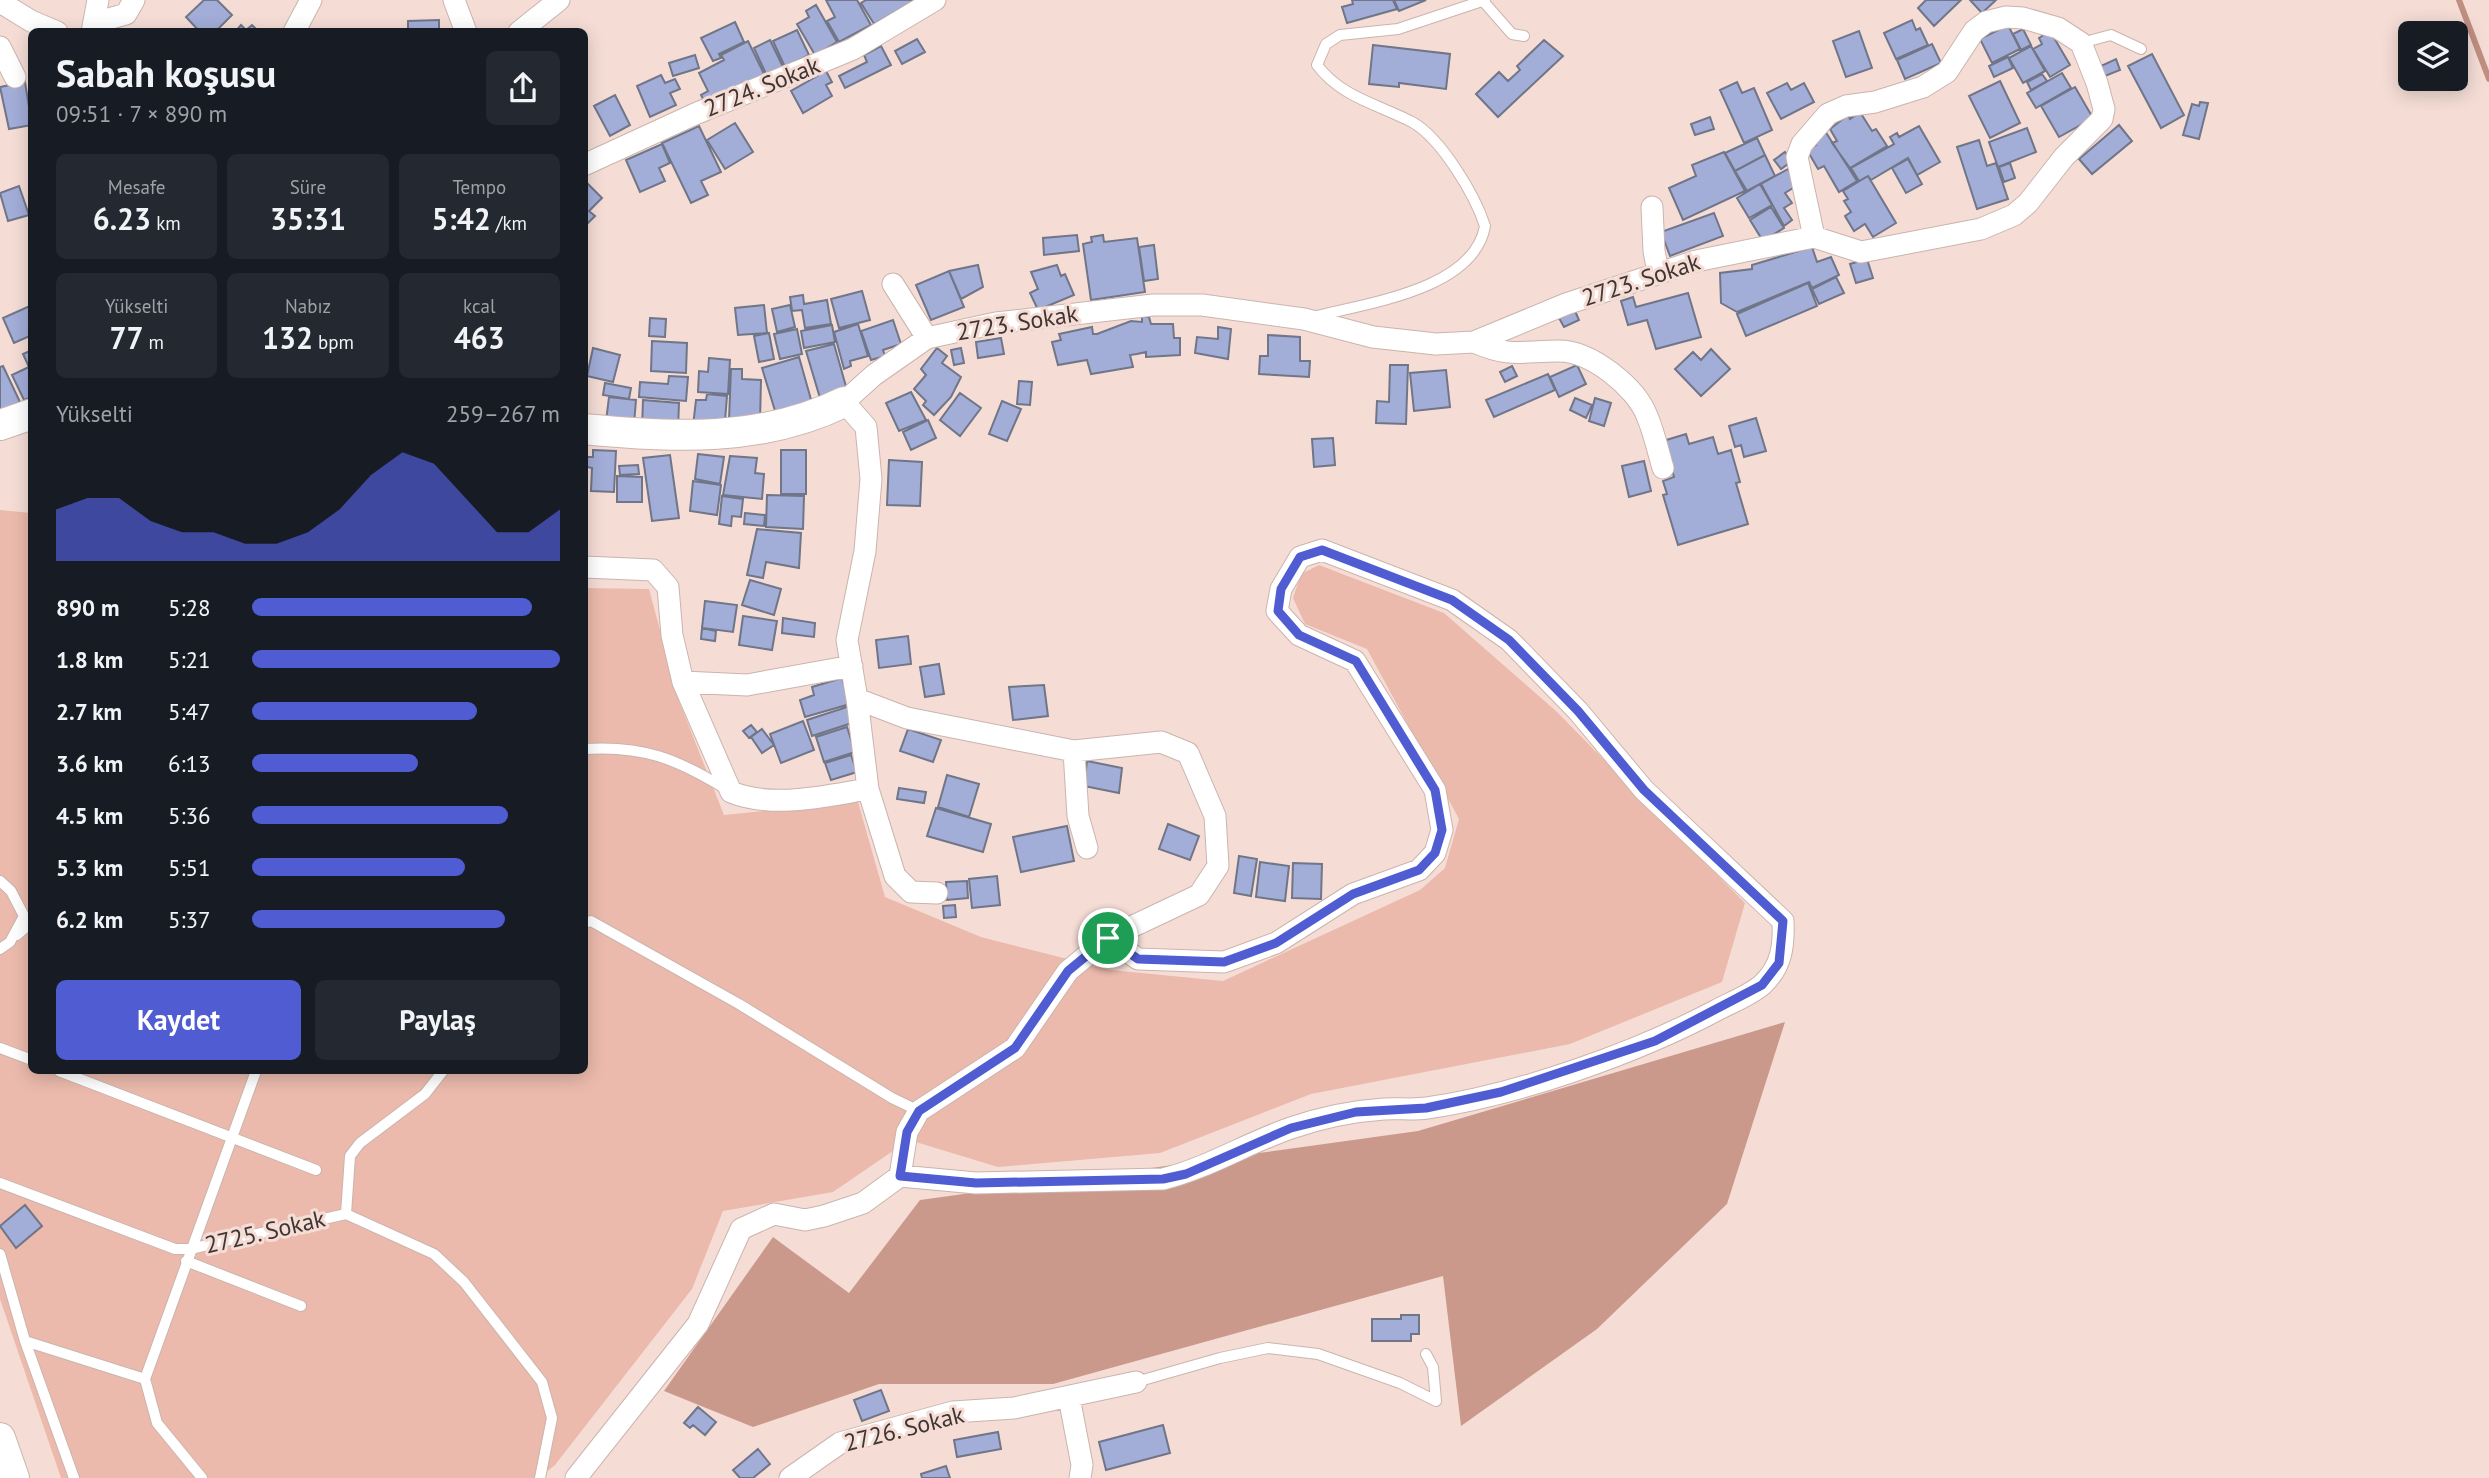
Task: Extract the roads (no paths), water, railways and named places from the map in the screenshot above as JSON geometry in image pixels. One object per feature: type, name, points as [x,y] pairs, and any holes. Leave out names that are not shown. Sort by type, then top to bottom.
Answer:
[{"type":"street","points":[[93,27],[98,0]]},
{"type":"street","points":[[93,27],[126,14],[134,0]]},
{"type":"street","points":[[296,28],[311,0]]},
{"type":"street","points":[[454,0],[466,28]]},
{"type":"street","points":[[466,0],[468,28]]},
{"type":"street","points":[[524,28],[559,0]]},
{"type":"street","name":"2724. Sokak","points":[[588,163],[695,114],[853,49],[934,0]]},
{"type":"street","points":[[0,2],[31,22],[47,28]]},
{"type":"street","points":[[1814,237],[1797,157],[1802,144],[1828,114],[1846,106],[1875,102],[1923,88],[1947,72],[1974,31],[1986,22],[2006,17],[2023,18],[2058,28],[2081,43]]},
{"type":"street","name":"2723. Sokak","points":[[588,429],[685,434],[764,431],[814,417],[844,402],[873,375],[927,338],[996,323],[1153,305],[1202,305],[1304,319],[1373,337],[1436,344],[1474,342],[1566,304],[1696,261],[1814,237],[1861,252],[1981,229],[2014,215],[2102,119],[2104,109],[2097,83],[2081,43]]},
{"type":"street","points":[[0,47],[15,77]]},
{"type":"street","points":[[1652,207],[1658,272]]},
{"type":"street","points":[[893,285],[927,338]]},
{"type":"street","name":"2723. Sokak","points":[[1474,342],[1500,354],[1562,351],[1599,365],[1617,376],[1646,413],[1663,468]]},
{"type":"street","points":[[844,402],[866,427],[871,480],[864,551],[847,640],[858,699],[868,789],[895,876],[911,892],[937,893]]},
{"type":"street","points":[[0,425],[28,415]]},
{"type":"street","points":[[576,1478],[698,1324],[741,1229],[774,1214],[805,1220],[824,1216],[863,1203],[900,1176],[989,1183],[1163,1179],[1186,1174],[1291,1128],[1356,1112],[1426,1108],[1501,1092],[1655,1041],[1743,997],[1762,985],[1771,975],[1779,963],[1784,938],[1783,921],[1644,790],[1578,711],[1509,640],[1452,600],[1322,550],[1300,557],[1281,589],[1278,611],[1299,635],[1356,661],[1363,671],[1435,790],[1442,830],[1435,853],[1419,870],[1353,894],[1276,943],[1224,962],[1138,959],[1108,938]]},
{"type":"street","points":[[588,567],[653,570],[668,587],[672,635],[683,682],[731,792],[743,797],[795,800],[868,789]]},
{"type":"street","points":[[683,682],[747,685],[852,666]]},
{"type":"street","points":[[858,699],[907,718],[1074,751],[1161,742],[1188,753],[1215,816],[1218,866],[1199,895],[1108,938],[1068,971],[1015,1048],[919,1111],[907,1132],[900,1176]]},
{"type":"street","points":[[1074,751],[1078,816],[1087,848]]},
{"type":"street","name":"2726. Sokak","points":[[790,1478],[840,1443],[953,1412],[1014,1408],[1136,1382]]},
{"type":"street","points":[[1069,1396],[1082,1465],[1080,1478]]},
{"type":"street","points":[[0,1438],[14,1478]]},
{"type":"lane","points":[[1304,319],[1392,297],[1435,282],[1456,270],[1479,248],[1485,226],[1480,212],[1431,139],[1415,124],[1342,90],[1317,65],[1326,44],[1340,35],[1398,29],[1484,0],[1512,34],[1524,36]]},
{"type":"lane","points":[[2081,43],[2111,35],[2140,49]]},
{"type":"lane","points":[[588,749],[617,747],[662,756],[684,763],[731,792]]},
{"type":"lane","points":[[0,881],[11,891],[24,916],[10,942]]},
{"type":"lane","points":[[588,922],[603,927],[739,1004],[892,1098],[919,1111]]},
{"type":"lane","points":[[0,949],[28,926]]},
{"type":"lane","points":[[0,1048],[28,1058]]},
{"type":"lane","points":[[67,1074],[316,1170]]},
{"type":"lane","points":[[202,1478],[157,1423],[145,1379],[255,1074]]},
{"type":"lane","points":[[346,1214],[350,1156],[360,1143],[425,1094],[441,1074]]},
{"type":"lane","name":"2725. Sokak","points":[[0,1184],[188,1255],[346,1214],[434,1254],[448,1265],[542,1382],[552,1418],[540,1478]]},
{"type":"lane","points":[[0,1254],[25,1340],[74,1478]]},
{"type":"lane","points":[[188,1255],[301,1306]]},
{"type":"lane","points":[[25,1340],[145,1379]]},
{"type":"lane","points":[[1136,1382],[1220,1358],[1268,1348],[1318,1354],[1400,1382],[1436,1401],[1433,1367],[1426,1354]]},
{"type":"waterway","points":[[2459,0],[2489,79]]}]
